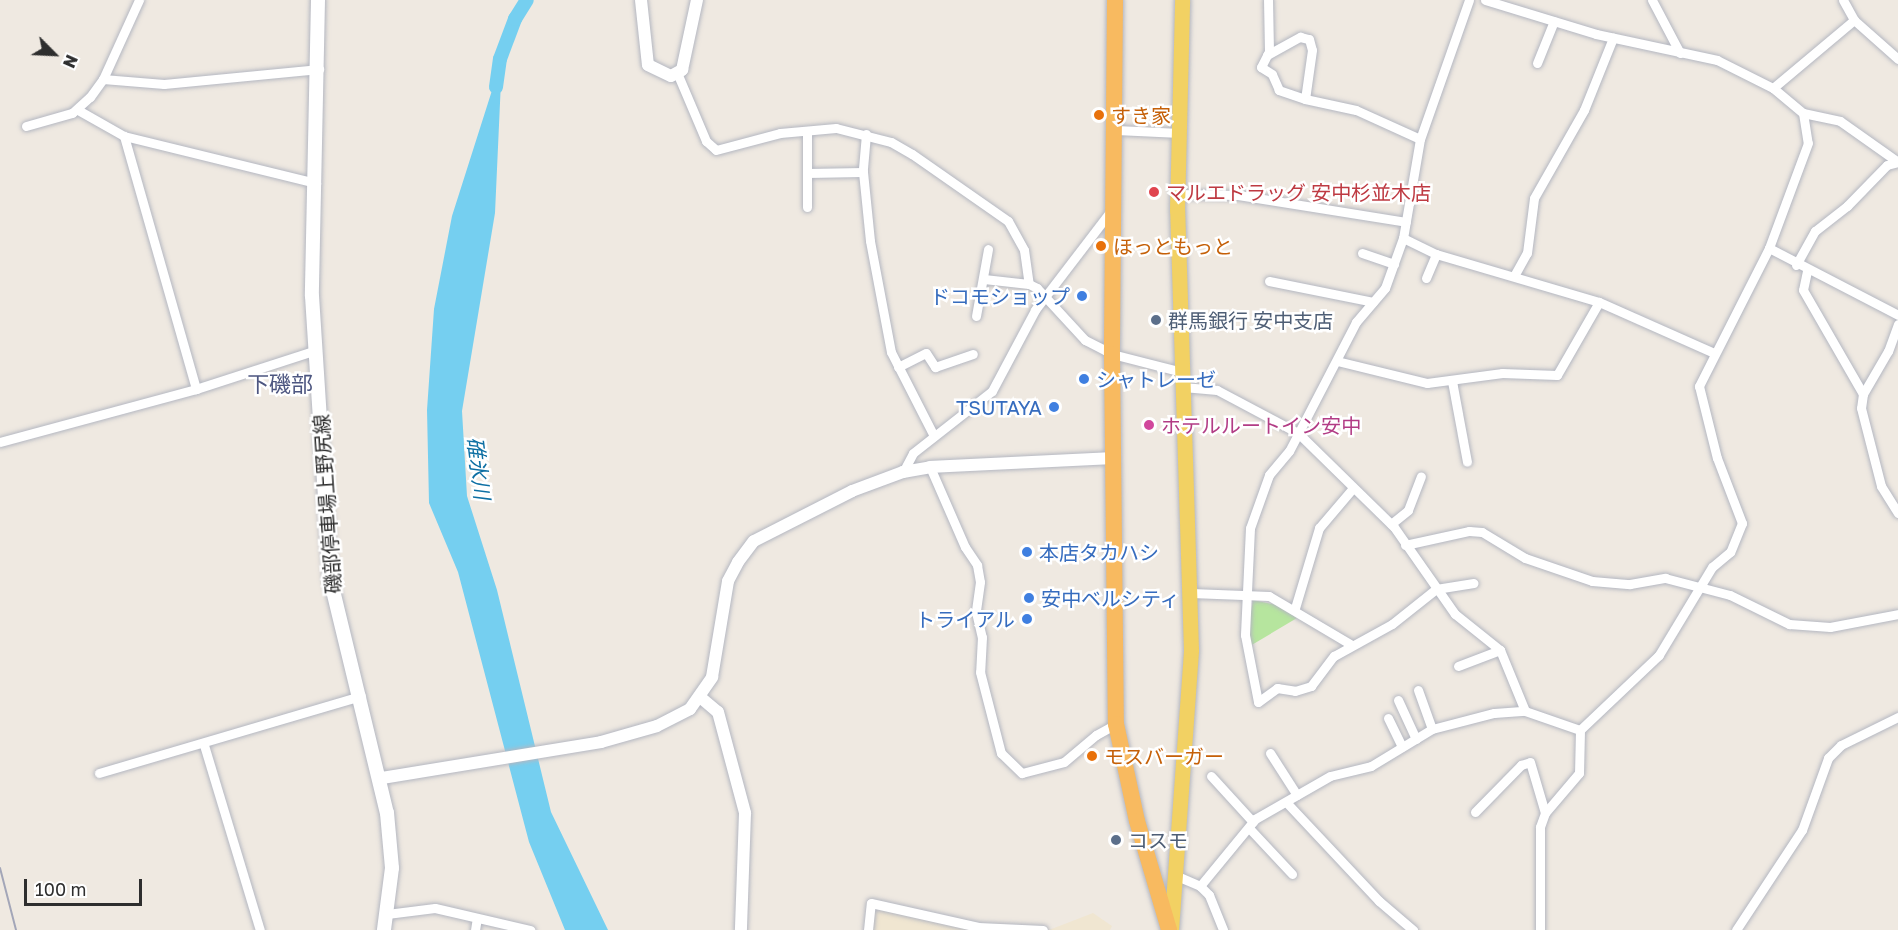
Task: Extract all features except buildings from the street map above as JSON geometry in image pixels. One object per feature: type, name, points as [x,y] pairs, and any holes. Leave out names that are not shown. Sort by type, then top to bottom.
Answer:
[{"type":"highway","points":[[1115,0],[1116,205],[1112,354],[1116,724],[1148,865],[1170,930]]},
{"type":"main road","name":"磯部停車場上野尻線","points":[[318,0],[320,69],[312,296],[330,578],[382,778],[392,868],[384,930]]},
{"type":"main road","points":[[1170,930],[1177,876],[1191,593],[1182,379],[1178,194],[1182,0]]},
{"type":"street","points":[[26,126],[78,110],[103,79],[140,0]]},
{"type":"street","points":[[641,0],[648,65],[663,75],[678,75]]},
{"type":"street","points":[[697,0],[678,75],[710,147],[727,150],[780,134],[836,128],[866,134],[912,154],[1008,221],[1024,250],[1029,284],[1085,340],[1112,354],[1218,390],[1298,433],[1391,524],[1455,614],[1500,650],[1526,711]]},
{"type":"street","points":[[1268,0],[1267,55],[1261,67],[1272,74],[1279,90],[1305,99],[1356,111],[1420,139]]},
{"type":"street","points":[[1469,0],[1420,139],[1403,238],[1385,288],[1356,322],[1298,433],[1269,475],[1250,528],[1250,593],[1245,635],[1258,702],[1277,688],[1295,691],[1311,686],[1334,656],[1350,644],[1392,624],[1437,589],[1474,583]]},
{"type":"street","points":[[1485,0],[1613,38],[1717,60],[1773,88],[1803,113],[1840,121],[1898,162]]},
{"type":"street","points":[[1652,0],[1680,53]]},
{"type":"street","points":[[1844,0],[1854,20],[1898,59]]},
{"type":"street","points":[[1773,88],[1854,20]]},
{"type":"street","points":[[1537,63],[1554,21]]},
{"type":"street","points":[[1267,55],[1300,37],[1309,39],[1312,50],[1305,99]]},
{"type":"street","points":[[1514,276],[1527,253],[1534,198],[1584,110],[1613,38]]},
{"type":"street","points":[[103,79],[164,84],[320,69]]},
{"type":"street","points":[[78,110],[124,136],[316,183]]},
{"type":"street","points":[[1545,813],[1571,786],[1579,773],[1580,730],[1659,655],[1712,567],[1730,552],[1742,523],[1717,458],[1699,386],[1768,248],[1806,154],[1803,113]]},
{"type":"street","points":[[1116,130],[1180,133]]},
{"type":"street","points":[[807,131],[807,207]]},
{"type":"street","points":[[866,134],[863,172],[870,241],[891,352],[934,436]]},
{"type":"street","points":[[124,136],[196,388]]},
{"type":"street","points":[[1797,264],[1815,231],[1848,206],[1887,165],[1898,162]]},
{"type":"street","points":[[807,173],[863,172]]},
{"type":"street","points":[[1178,194],[1238,195],[1406,222]]},
{"type":"street","points":[[903,472],[913,453],[992,391],[1044,299],[1116,205]]},
{"type":"street","points":[[1403,238],[1436,254],[1599,302],[1714,353]]},
{"type":"street","points":[[1768,248],[1807,271],[1898,315]]},
{"type":"street","points":[[976,316],[988,249]]},
{"type":"street","points":[[1362,253],[1394,264]]},
{"type":"street","points":[[1426,278],[1436,254]]},
{"type":"street","points":[[1807,271],[1803,290],[1863,394]]},
{"type":"street","points":[[984,279],[1029,284]]},
{"type":"street","points":[[1269,281],[1373,302]]},
{"type":"street","points":[[1337,361],[1427,383],[1502,373],[1557,375],[1599,302]]},
{"type":"street","points":[[1898,324],[1888,351],[1863,394],[1861,408],[1881,486],[1898,513]]},
{"type":"street","points":[[0,442],[196,388],[316,350]]},
{"type":"street","points":[[1888,351],[1898,355]]},
{"type":"street","points":[[898,367],[926,353],[935,367],[973,354]]},
{"type":"street","points":[[1452,381],[1467,462]]},
{"type":"street","points":[[382,778],[556,751],[657,726],[690,709],[700,697],[718,657],[728,581],[754,541],[852,491],[903,472],[930,467],[1113,458]]},
{"type":"street","points":[[930,467],[964,547],[977,565],[980,582],[976,612],[982,637],[980,672],[1001,753],[1022,773],[1064,762],[1096,735],[1116,724]]},
{"type":"street","points":[[1391,524],[1408,510],[1421,476]]},
{"type":"street","points":[[1295,608],[1319,528],[1353,488]]},
{"type":"street","points":[[1405,544],[1469,531],[1482,532],[1525,558],[1592,581],[1630,584],[1665,578],[1730,594],[1789,624],[1830,627],[1898,614]]},
{"type":"street","points":[[1191,593],[1250,593],[1269,596],[1295,608],[1350,644]]},
{"type":"street","points":[[1458,666],[1500,650]]},
{"type":"street","points":[[1418,690],[1432,729]]},
{"type":"street","points":[[99,773],[361,696]]},
{"type":"street","points":[[700,697],[718,712],[745,813],[741,930]]},
{"type":"street","points":[[1398,700],[1416,739]]},
{"type":"street","points":[[1200,886],[1251,825],[1330,776],[1371,766],[1432,729],[1494,713],[1526,711],[1580,730]]},
{"type":"street","points":[[1736,930],[1802,830],[1828,758],[1841,745],[1898,717]]},
{"type":"street","points":[[1388,718],[1402,747]]},
{"type":"street","points":[[204,744],[260,930]]},
{"type":"street","points":[[1270,753],[1297,795]]},
{"type":"street","points":[[1475,812],[1521,765],[1530,762],[1545,813],[1538,844],[1540,930]]},
{"type":"street","points":[[1211,776],[1292,874]]},
{"type":"street","points":[[1286,802],[1379,901],[1413,930]]},
{"type":"street","points":[[1177,876],[1200,886],[1209,895],[1223,930]]},
{"type":"street","points":[[868,930],[871,903],[978,927],[1043,930]]},
{"type":"street","points":[[387,914],[435,909],[531,930]]},
{"type":"street","points":[[475,930],[477,918]]},
{"type":"shaded area","points":[[876,906],[977,930],[869,930],[872,908]]},
{"type":"shaded area","points":[[1093,913],[1112,926],[1110,930],[1049,930]]},
{"type":"green space","points":[[1253,600],[1277,605],[1297,618],[1250,646],[1247,634]]},
{"type":"water","points":[[502,59],[495,213],[462,411],[467,496],[497,590],[551,812],[608,930],[565,930],[529,842],[458,572],[429,503],[427,410],[434,309],[452,216]]},
{"type":"waterway","name":"碓氷川","points":[[496,87],[500,59],[515,19],[527,0]]},
{"type":"railway","points":[[0,868],[16,930]]},
{"type":"place","name":"すき家","points":[[1099,115]]},
{"type":"place","name":"マルエドラッグ 安中杉並木店","points":[[1154,192]]},
{"type":"place","name":"ほっともっと","points":[[1101,246]]},
{"type":"place","name":"ドコモショップ","points":[[1082,296]]},
{"type":"place","name":"群馬銀行 安中支店","points":[[1156,320]]},
{"type":"place","name":"シャトレーゼ","points":[[1084,379]]},
{"type":"place","name":"TSUTAYA","points":[[1054,407]]},
{"type":"place","name":"ホテルルートイン安中","points":[[1149,425]]},
{"type":"place","name":"本店タカハシ","points":[[1027,552]]},
{"type":"place","name":"安中ベルシティ","points":[[1029,598]]},
{"type":"place","name":"トライアル","points":[[1027,619]]},
{"type":"place","name":"モスバーガー","points":[[1092,756]]},
{"type":"place","name":"コスモ","points":[[1116,840]]},
{"type":"district","name":"下磯部","points":[[280,384]]}]
